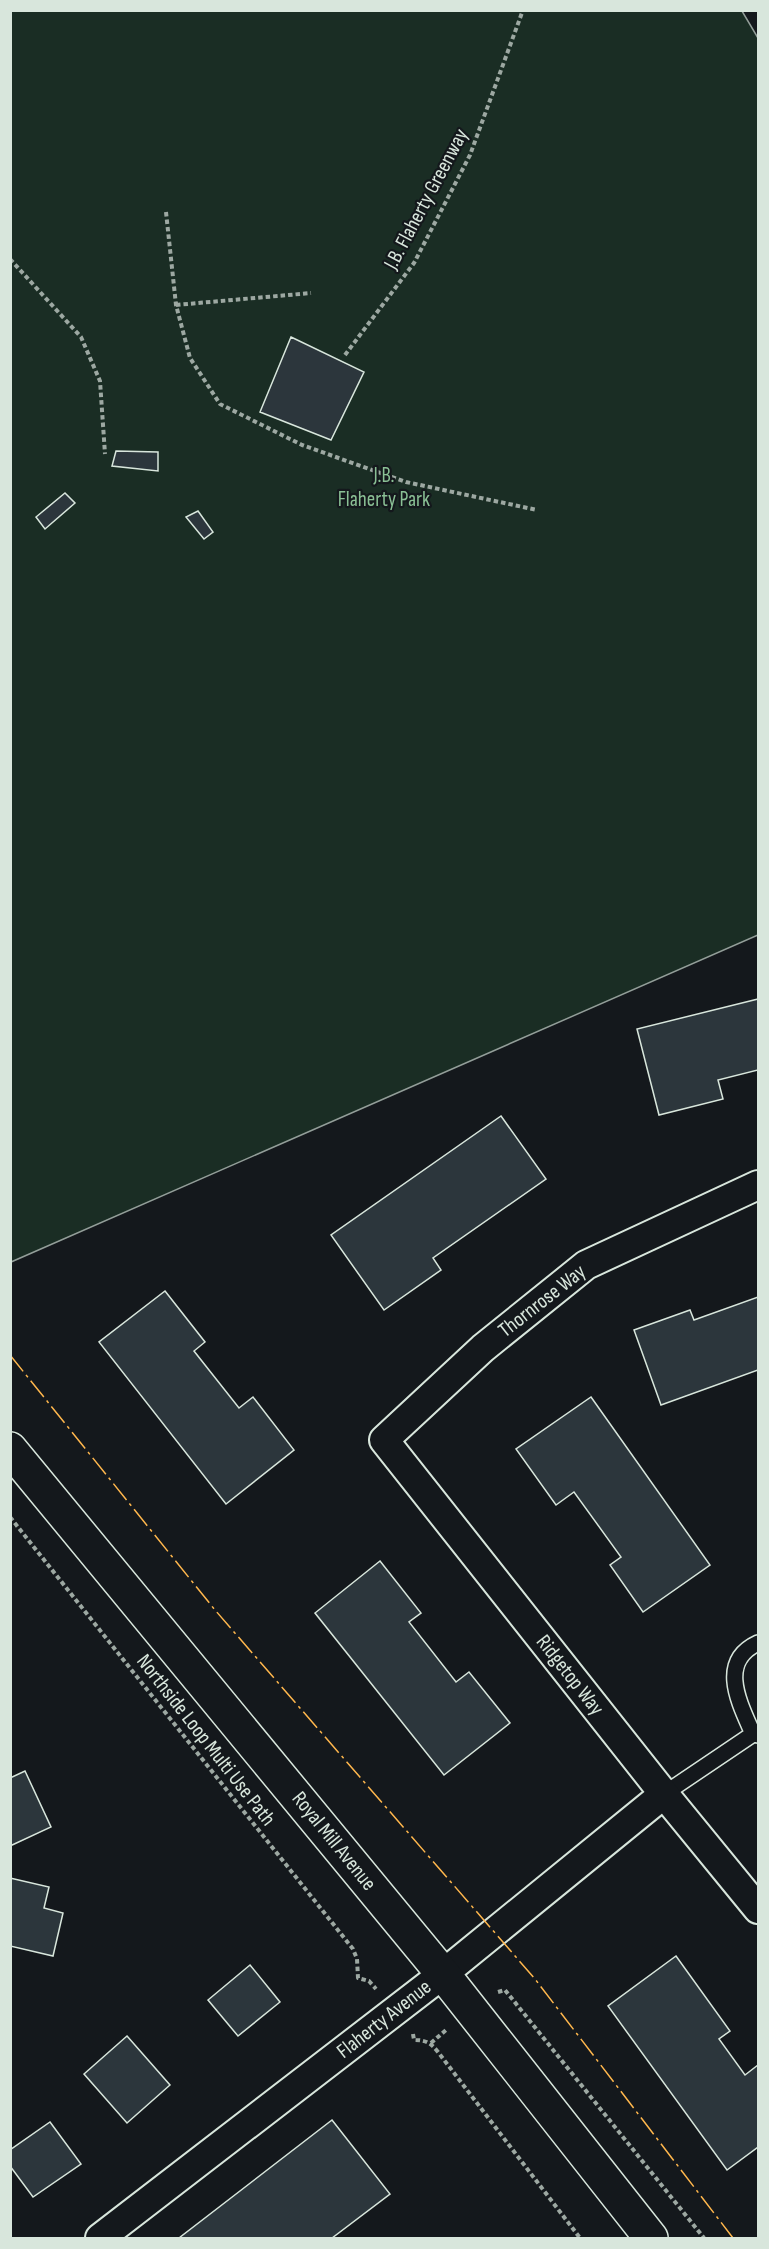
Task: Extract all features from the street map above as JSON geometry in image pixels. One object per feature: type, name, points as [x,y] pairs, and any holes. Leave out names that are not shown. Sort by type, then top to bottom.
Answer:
[{"type":"main road","name":"Royal Mill Avenue","points":[[10,1449],[443,1974],[648,2237]]},
{"type":"street","name":"Thornrose Way","points":[[384,1440],[483,1348],[586,1265],[759,1185]]},
{"type":"street","name":"Ridgetop Way","points":[[384,1440],[664,1794],[759,1909]]},
{"type":"street","name":"Flaherty Avenue","points":[[100,2238],[443,1974],[664,1794]]},
{"type":"lane","points":[[664,1794],[756,1735],[735,1691],[735,1667],[747,1648],[759,1643]]},
{"type":"path","name":"J.B. Flaherty Greenway","points":[[345,355],[414,263],[470,155],[523,10]]},
{"type":"path","points":[[166,212],[176,305],[190,358],[220,404],[302,445],[406,482],[537,510]]},
{"type":"path","points":[[10,259],[81,337],[100,381],[105,454]]},
{"type":"path","points":[[176,305],[311,293]]},
{"type":"path","name":"Northside Loop Multi Use Path","points":[[10,1517],[353,1949],[357,1959],[358,1978],[369,1980]]},
{"type":"path","points":[[496,1993],[505,1990],[704,2238]]},
{"type":"path","points":[[412,2030],[414,2040],[431,2043],[580,2238]]},
{"type":"path","points":[[431,2043],[438,2035]]},
{"type":"green space","name":"J.B. Flaherty Park","points":[[11,11],[742,11],[758,38],[758,935],[11,1262]]},
{"type":"building","points":[[291,337],[364,372],[331,440],[260,412]]},
{"type":"building","points":[[116,451],[158,452],[158,471],[112,466]]},
{"type":"building","points":[[65,493],[75,503],[45,529],[36,517]]},
{"type":"building","points":[[198,511],[213,532],[204,539],[186,517]]},
{"type":"building","points":[[758,999],[758,1070],[718,1080],[723,1099],[659,1115],[637,1029]]},
{"type":"building","points":[[501,1116],[546,1179],[433,1258],[441,1270],[384,1310],[331,1235]]},
{"type":"building","points":[[165,1291],[205,1342],[194,1351],[239,1408],[253,1397],[294,1450],[226,1504],[99,1342]]},
{"type":"building","points":[[758,1297],[758,1370],[661,1405],[634,1330],[690,1310],[694,1320]]},
{"type":"building","points":[[591,1397],[710,1565],[643,1612],[610,1565],[621,1557],[574,1492],[556,1505],[516,1449]]},
{"type":"building","points":[[380,1561],[421,1613],[409,1622],[456,1682],[469,1672],[510,1723],[444,1775],[315,1613]]},
{"type":"building","points":[[25,1771],[51,1827],[10,1846],[10,1778]]},
{"type":"building","points":[[10,1878],[49,1887],[44,1908],[63,1913],[53,1956],[10,1946]]},
{"type":"building","points":[[676,1956],[730,2031],[719,2039],[745,2075],[758,2065],[758,2147],[727,2170],[608,2006]]},
{"type":"building","points":[[250,1965],[280,2002],[238,2036],[208,2000]]},
{"type":"building","points":[[127,2036],[170,2085],[127,2123],[84,2074]]},
{"type":"building","points":[[332,2120],[390,2194],[332,2238],[179,2238]]},
{"type":"building","points":[[50,2122],[81,2164],[33,2197],[10,2166],[10,2150]]},
{"type":"power","points":[[10,1355],[215,1610],[535,1979],[733,2238]]}]
